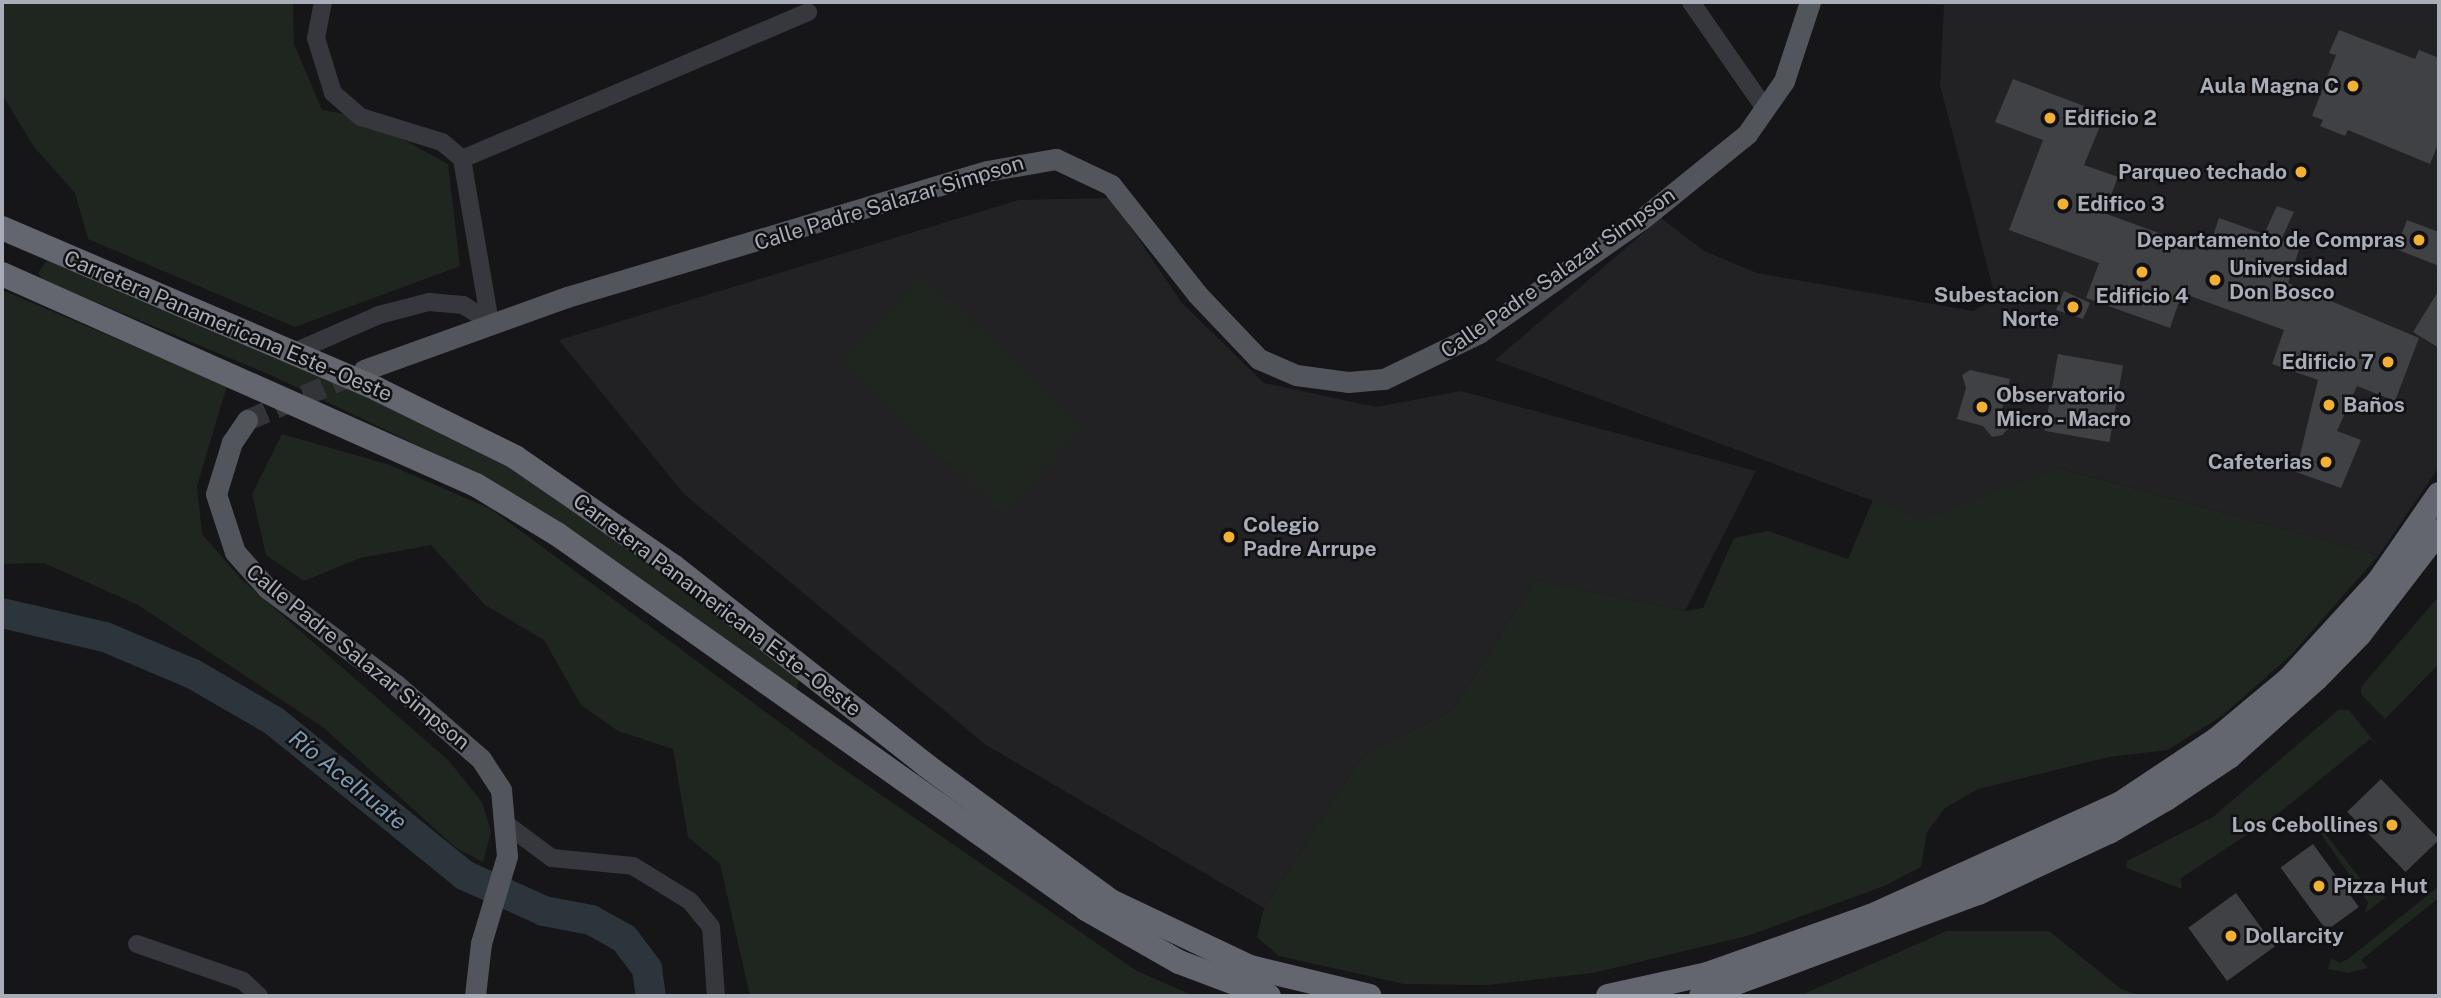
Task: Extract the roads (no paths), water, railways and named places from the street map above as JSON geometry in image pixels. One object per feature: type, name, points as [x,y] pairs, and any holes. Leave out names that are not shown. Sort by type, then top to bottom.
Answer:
[{"type":"highway","name":"Carretera Panamericana Este - Oeste","points":[[2,228],[292,353],[478,437],[593,508],[1032,847],[1136,917],[1250,967],[1370,996]]},
{"type":"highway","points":[[41,289],[33,264],[46,253],[57,253]]},
{"type":"highway","name":"Carretera Panamericana Este - Oeste","points":[[2,274],[431,461],[511,505],[1086,909],[1179,962],[1269,996]]},
{"type":"highway","points":[[1608,996],[1707,974],[1871,916],[2120,803],[2217,739],[2289,679],[2378,582],[2439,494]]},
{"type":"highway","points":[[1701,996],[1978,893],[2109,832],[2166,799],[2229,757],[2316,679],[2360,634],[2439,531]]},
{"type":"main road","name":"Calle Padre Salazar Simpson","points":[[365,370],[490,322],[987,171],[1056,159],[1111,185],[1197,294],[1259,359],[1296,375],[1376,380],[1423,365],[1479,333],[1642,219],[1747,134],[1766,110],[1794,60],[1810,2]]},
{"type":"main road","name":"Calle Padre Salazar Simpson","points":[[247,420],[232,442],[216,494],[235,552],[267,588],[395,684],[481,759],[501,790],[507,856],[481,943],[475,996]]},
{"type":"street","points":[[323,2],[316,38],[333,93],[361,117],[442,142],[462,159],[490,322]]},
{"type":"street","points":[[1691,2],[1766,110]]},
{"type":"street","points":[[462,159],[808,12]]},
{"type":"street","points":[[292,353],[379,315],[429,302],[463,305],[490,322]]},
{"type":"street","points":[[506,824],[552,858],[633,866],[690,901],[711,927],[716,996]]},
{"type":"street","points":[[137,944],[243,981],[259,996]]},
{"type":"waterway","name":"Río Acelhuate","points":[[2,613],[105,637],[193,674],[274,721],[464,875],[544,911],[591,920],[624,938],[647,969],[651,996]]},
{"type":"tunnel","points":[[247,420],[356,373]]},
{"type":"place","name":"Aula Magna C","points":[[2353,86]]},
{"type":"place","name":"Edificio 2","points":[[2050,118]]},
{"type":"place","name":"Parqueo techado","points":[[2301,172]]},
{"type":"place","name":"Edifico 3","points":[[2063,204]]},
{"type":"place","name":"Departamento de Compras","points":[[2419,240]]},
{"type":"place","name":"Edificio 4","points":[[2142,272]]},
{"type":"place","name":"Universidad Don Bosco","points":[[2215,280]]},
{"type":"place","name":"Subestacion Norte","points":[[2073,307]]},
{"type":"place","name":"Edificio 7","points":[[2388,362]]},
{"type":"place","name":"Baños","points":[[2329,405]]},
{"type":"place","name":"Observatorio Micro - Macro","points":[[1982,407]]},
{"type":"place","name":"Cafeterias","points":[[2326,462]]},
{"type":"place","name":"Colegio Padre Arrupe","points":[[1229,537]]},
{"type":"place","name":"Los Cebollines","points":[[2392,825]]},
{"type":"place","name":"Pizza Hut","points":[[2319,886]]},
{"type":"place","name":"Dollarcity","points":[[2231,936]]}]
